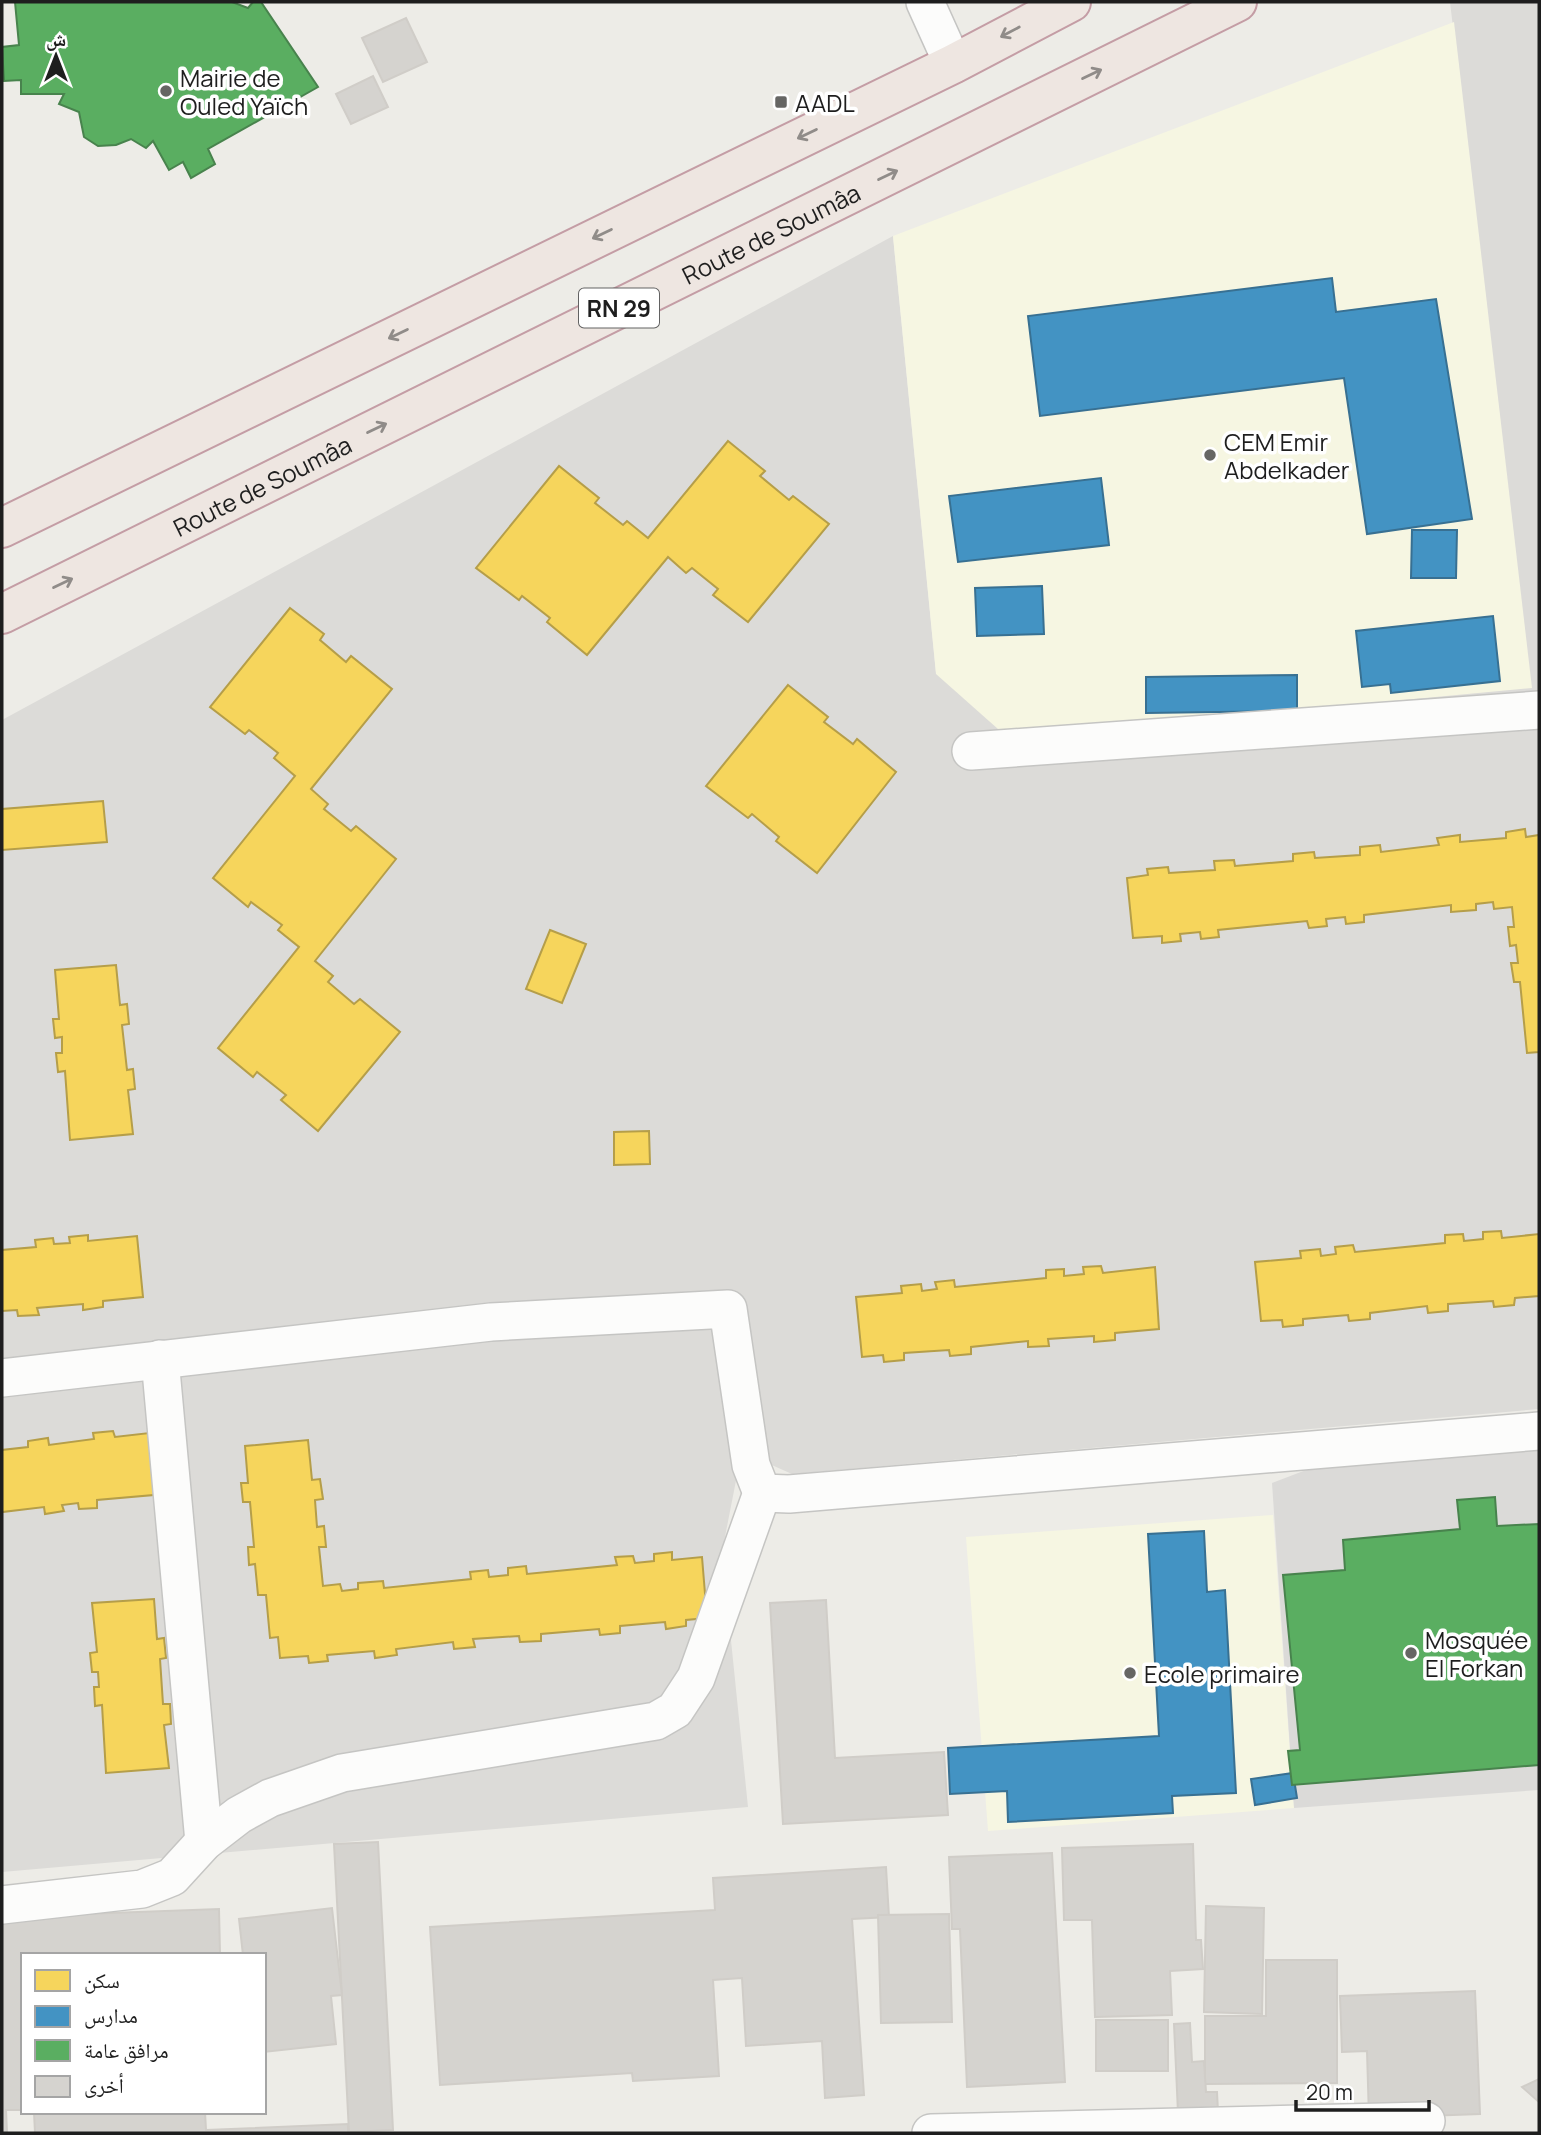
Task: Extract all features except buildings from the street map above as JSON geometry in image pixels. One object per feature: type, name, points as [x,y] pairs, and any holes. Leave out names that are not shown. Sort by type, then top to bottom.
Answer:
[{"type":"highway","points":[[2,528],[19,509],[953,64],[1071,2]]},
{"type":"highway","name":"Route de Soumâa","points":[[2,614],[1237,2]]},
{"type":"street","points":[[925,2],[953,64]]},
{"type":"street","points":[[971,751],[1539,710]]},
{"type":"street","points":[[2,1378],[491,1322],[727,1309],[751,1465],[762,1493],[696,1678],[675,1710],[656,1721],[342,1773],[270,1798],[239,1815],[204,1842],[172,1877],[142,1889],[2,1905]]},
{"type":"street","points":[[160,1359],[204,1842]]},
{"type":"street","points":[[762,1493],[803,1493],[1539,1431]]},
{"type":"street","points":[[931,2133],[1426,2122]]},
{"type":"shaded area","points":[[1450,2],[1539,2],[1539,1409],[792,1474],[765,1462],[743,1445],[722,1552],[748,1807],[2,1872],[2,720],[893,236],[936,673],[1531,688]]},
{"type":"shaded area","name":"CEM Emir Abdelkader","points":[[1454,22],[1532,688],[1007,737],[936,674],[893,236]]},
{"type":"shaded area","name":"Mosquée El Forkan","points":[[1539,1449],[1539,1790],[1294,1808],[1272,1483],[1348,1454]]},
{"type":"shaded area","name":"Ecole primaire","points":[[1273,1515],[1294,1808],[988,1831],[966,1537]]},
{"type":"place","name":"Mairie de Ouled Yaïch","points":[[166,91]]},
{"type":"place","name":"AADL","points":[[781,102]]},
{"type":"place","name":"CEM Emir Abdelkader","points":[[1210,455]]},
{"type":"place","name":"Mosquée El Forkan","points":[[1411,1653]]},
{"type":"place","name":"Ecole primaire","points":[[1130,1673]]}]
